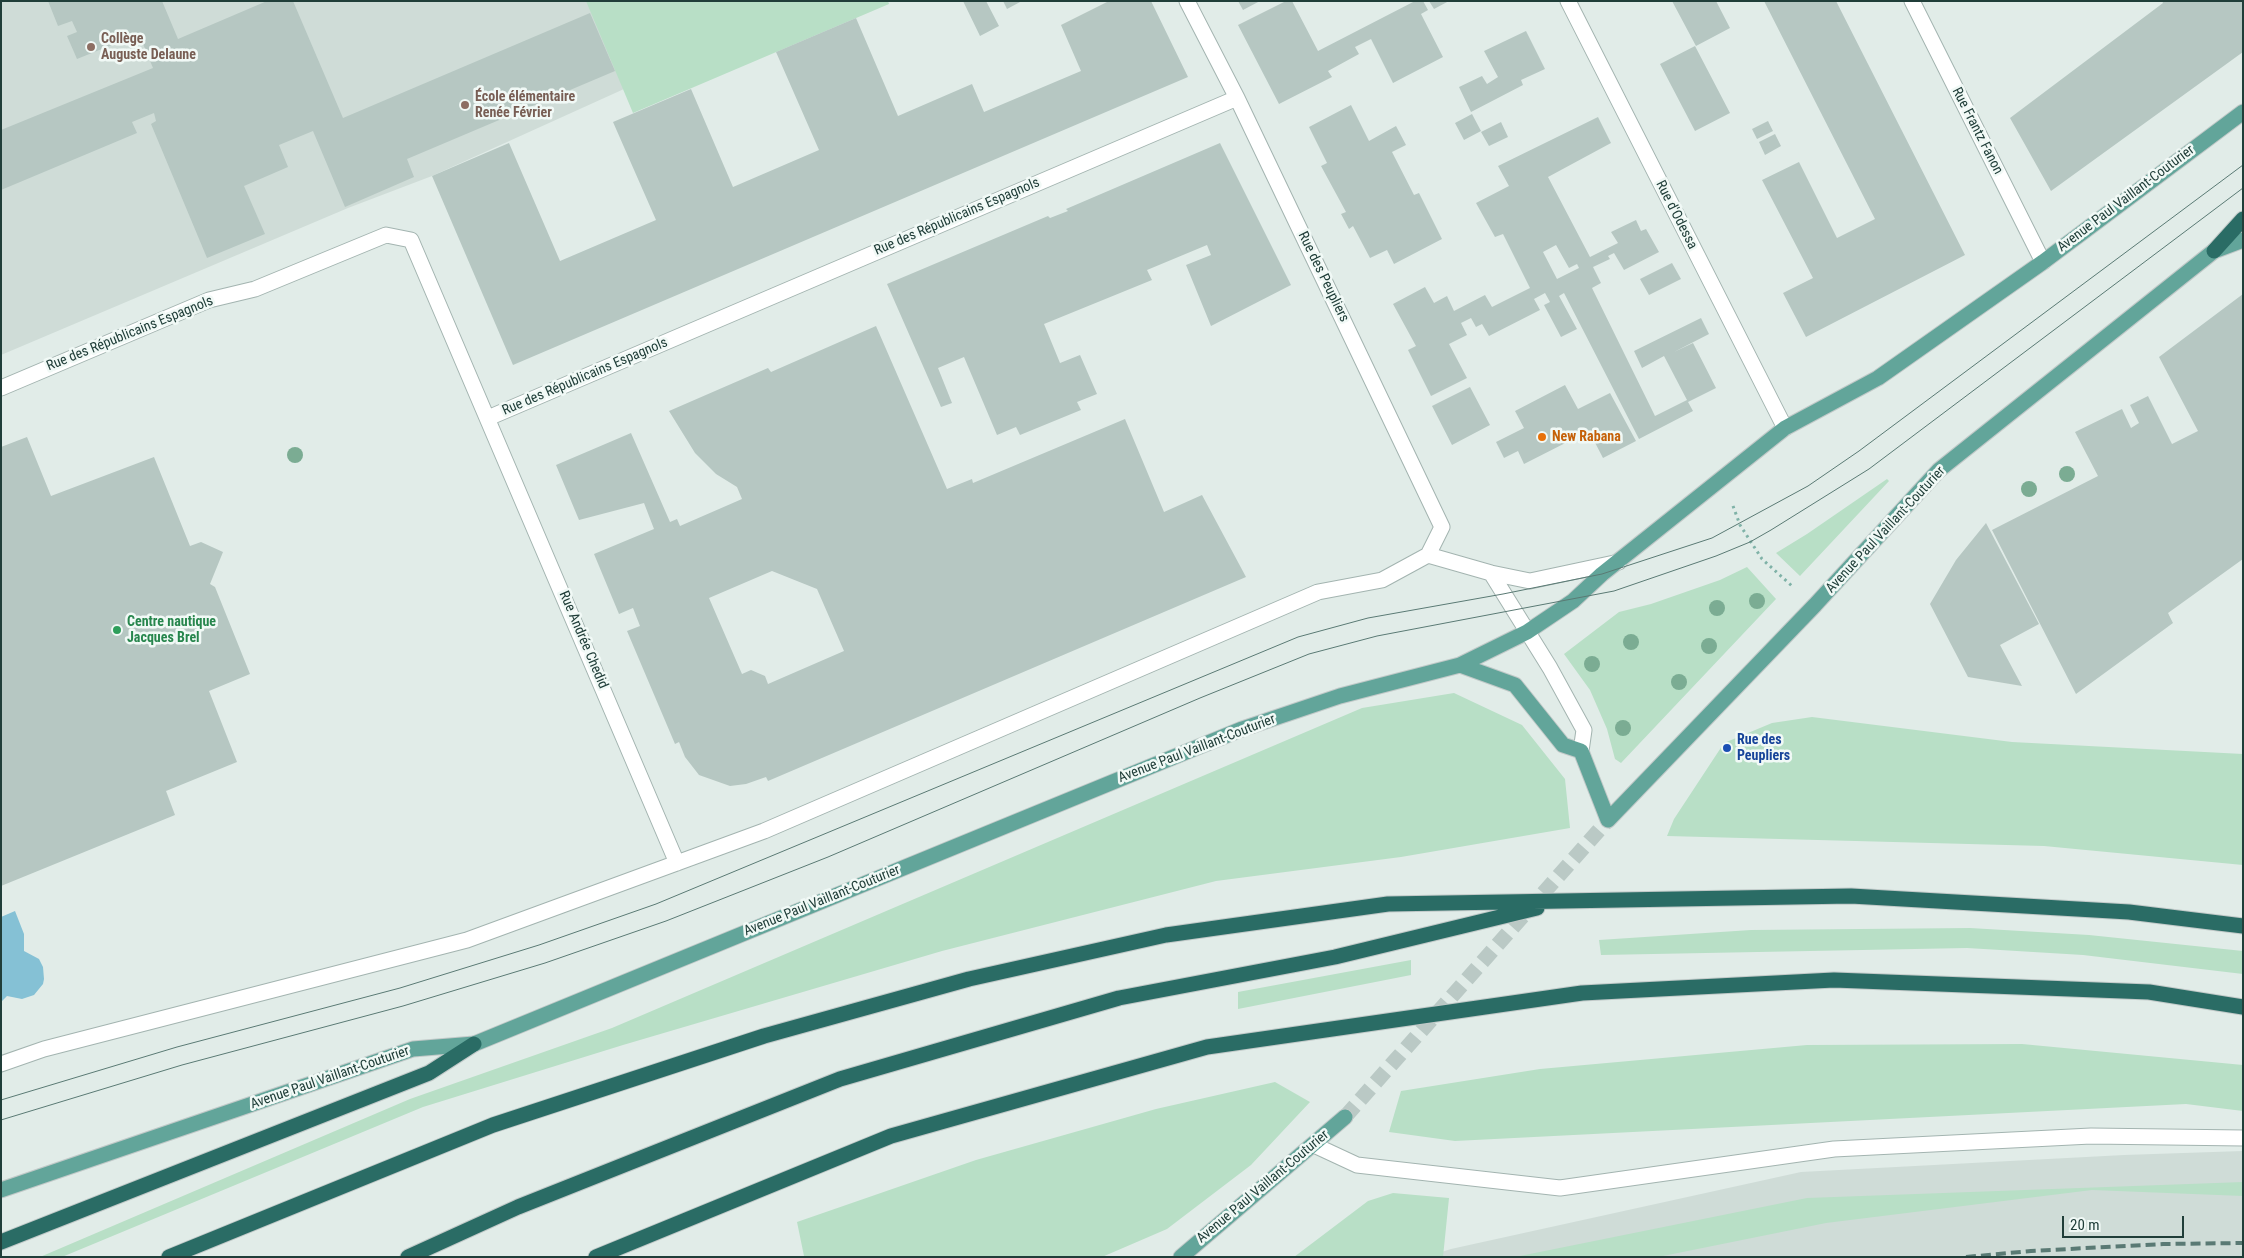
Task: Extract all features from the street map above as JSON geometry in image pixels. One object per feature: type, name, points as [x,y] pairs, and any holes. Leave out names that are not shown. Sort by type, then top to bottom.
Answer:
[{"type":"highway","points":[[2214,251],[2243,219]]},
{"type":"highway","points":[[170,1257],[493,1125],[764,1036],[970,978],[1166,935],[1388,904],[1851,896],[2129,912],[2243,926]]},
{"type":"highway","points":[[408,1257],[527,1203],[840,1079],[1119,998],[1335,957],[1565,902]]},
{"type":"highway","points":[[596,1257],[633,1240],[891,1136],[1207,1047],[1582,993],[1834,980],[2150,992],[2243,1007]]},
{"type":"highway","points":[[1,1242],[429,1073],[474,1044]]},
{"type":"highway","points":[[605,1257],[633,1240]]},
{"type":"main road","name":"Avenue Paul Vaillant-Couturier","points":[[1,1190],[413,1049],[474,1044],[1242,729],[1340,696],[1460,665],[1528,632],[1573,600],[1602,574],[1785,428],[1878,378],[2043,262],[2243,112]]},
{"type":"main road","name":"Avenue Paul Vaillant-Couturier","points":[[1581,751],[1608,820],[1816,605],[1938,470],[2214,251],[2243,240]]},
{"type":"main road","points":[[1460,665],[1515,685],[1563,745],[1581,751]]},
{"type":"main road","name":"Avenue Paul Vaillant-Couturier","points":[[1181,1257],[1345,1117]]},
{"type":"street","name":"Rue des Peupliers","points":[[1186,1],[1237,98],[1442,527],[1428,555]]},
{"type":"street","name":"Rue d'Odessa","points":[[1568,1],[1785,428]]},
{"type":"street","name":"Rue Frantz Fanon","points":[[1912,1],[2043,262]]},
{"type":"street","name":"Rue des Républicains Espagnols","points":[[1,388],[209,300],[256,289],[386,234],[411,240],[488,418],[1237,98]]},
{"type":"street","name":"Rue Andrée Chedid","points":[[488,418],[677,863]]},
{"type":"street","name":"Avenue Paul Vaillant-Couturier","points":[[1428,555],[1491,574],[1530,581],[1619,562]]},
{"type":"street","points":[[1,1064],[44,1049],[467,940],[773,828],[1318,592],[1382,580],[1428,555]]},
{"type":"street","points":[[1491,574],[1550,668],[1584,730],[1581,751]]},
{"type":"street","points":[[1314,1145],[1357,1165],[1560,1188],[1834,1149],[2091,1136],[2243,1138]]},
{"type":"path","points":[[1732,503],[1740,525],[1762,559],[1793,587]]},
{"type":"shaded area","points":[[1,1],[587,1],[624,89],[432,176],[348,208],[1,355]]},
{"type":"shaded area","points":[[2243,1151],[2243,1257],[1426,1257],[1451,1249],[1801,1172],[2124,1155]]},
{"type":"green space","points":[[586,1],[888,1],[889,4],[633,113]]},
{"type":"green space","points":[[1887,479],[1889,481],[1800,576],[1776,553],[1807,534]]},
{"type":"green space","points":[[1747,567],[1776,599],[1621,763],[1615,759],[1607,729],[1590,690],[1564,654],[1619,612],[1651,604],[1720,580]]},
{"type":"green space","points":[[1454,693],[1522,725],[1565,779],[1570,828],[1401,857],[1216,881],[942,951],[623,1045],[423,1107],[62,1257],[40,1257],[410,1099],[612,1028],[1362,708]]},
{"type":"green space","points":[[1812,717],[2012,742],[2243,754],[2243,865],[2044,846],[1667,836],[1674,819],[1724,743],[1772,723]]},
{"type":"green space","points":[[1970,928],[2089,935],[2243,951],[2243,974],[2083,955],[1967,948],[1601,955],[1599,940],[1751,930]]},
{"type":"green space","points":[[1411,960],[1411,975],[1238,1009],[1238,992]]},
{"type":"green space","points":[[2022,1044],[2243,1065],[2243,1111],[2186,1104],[1455,1141],[1389,1132],[1401,1091],[1540,1069],[1807,1045]]},
{"type":"green space","points":[[1275,1082],[1310,1102],[1251,1165],[1167,1229],[1102,1257],[803,1257],[797,1222],[976,1160],[1156,1109]]},
{"type":"green space","points":[[2243,1182],[2243,1196],[2092,1190],[1826,1223],[1658,1257],[1515,1257],[1807,1198]]},
{"type":"green space","points":[[1393,1193],[1449,1198],[1443,1257],[1294,1257],[1368,1201]]},
{"type":"water","points":[[15,911],[24,934],[24,951],[39,959],[43,967],[44,979],[43,984],[34,995],[22,999],[7,996],[1,1002],[1,917]]},
{"type":"building","points":[[48,1],[162,1],[178,39],[267,1],[293,1],[343,118],[590,13],[615,71],[407,159],[414,177],[345,207],[313,131],[279,145],[288,167],[244,186],[265,234],[207,258],[151,124],[156,121],[154,113],[132,122],[137,133],[1,190],[1,130],[153,68],[139,34],[77,59],[67,36],[77,32],[72,21],[58,26]]},
{"type":"building","points":[[963,1],[986,1],[999,26],[980,36]]},
{"type":"building","points":[[1003,1],[1022,1],[1007,9]]},
{"type":"building","points":[[1109,1],[1151,1],[1188,77],[513,365],[432,176],[509,143],[560,261],[656,220],[613,122],[691,89],[733,187],[819,150],[776,52],[856,18],[898,116],[972,84],[984,112],[1081,71],[1061,25]]},
{"type":"building","points":[[1238,1],[1260,1],[1243,10]]},
{"type":"building","points":[[1286,1],[1292,1],[1318,51],[1415,1],[1423,1],[1428,10],[1421,14],[1443,57],[1393,83],[1371,39],[1355,47],[1359,54],[1328,71],[1332,77],[1279,104],[1238,25]]},
{"type":"building","points":[[1429,1],[1449,1],[1434,9]]},
{"type":"building","points":[[1672,1],[1716,1],[1730,28],[1696,46]]},
{"type":"building","points":[[1764,1],[1836,1],[1965,255],[1806,337],[1783,293],[1813,278],[1762,180],[1799,162],[1837,238],[1875,219]]},
{"type":"building","points":[[2162,1],[2243,1],[2243,52],[2051,191],[2010,118],[2163,3]]},
{"type":"building","points":[[1526,31],[1545,69],[1521,80],[1523,85],[1471,112],[1459,87],[1482,76],[1487,84],[1498,77],[1484,51]]},
{"type":"building","points":[[1695,46],[1730,113],[1695,131],[1660,64]]},
{"type":"building","points":[[1351,105],[1369,141],[1396,126],[1406,145],[1392,152],[1414,195],[1419,193],[1442,239],[1394,264],[1387,250],[1370,258],[1353,226],[1349,229],[1341,214],[1346,212],[1321,166],[1327,163],[1309,127]]},
{"type":"building","points":[[1472,114],[1481,131],[1464,140],[1455,123]]},
{"type":"building","points":[[1598,117],[1611,143],[1548,177],[1590,257],[1618,243],[1611,232],[1636,220],[1641,231],[1646,229],[1659,252],[1624,270],[1614,253],[1608,256],[1610,259],[1593,267],[1601,283],[1592,288],[1655,416],[1687,400],[1664,356],[1642,368],[1634,351],[1701,318],[1709,334],[1674,352],[1693,343],[1716,388],[1688,402],[1693,411],[1639,439],[1564,293],[1559,296],[1577,329],[1561,337],[1544,305],[1550,302],[1545,293],[1534,299],[1540,310],[1489,336],[1482,324],[1476,327],[1471,318],[1461,323],[1467,335],[1449,344],[1467,378],[1431,396],[1408,350],[1416,346],[1393,304],[1425,287],[1434,303],[1447,296],[1454,311],[1485,295],[1492,307],[1530,288],[1503,234],[1495,237],[1476,203],[1509,186],[1498,166]],"holes":[[[1556,245],[1569,268],[1577,264],[1579,268],[1557,279],[1543,252]]]},
{"type":"building","points":[[1768,121],[1773,131],[1757,139],[1752,129]]},
{"type":"building","points":[[1501,122],[1508,137],[1489,146],[1481,132]]},
{"type":"building","points":[[1775,134],[1781,146],[1765,155],[1759,142]]},
{"type":"building","points":[[1220,143],[1291,285],[1211,326],[1186,265],[1211,255],[1207,245],[1147,270],[1152,280],[1044,324],[1060,363],[1080,355],[1097,394],[1077,402],[1081,410],[1020,435],[1016,427],[997,435],[964,357],[938,368],[952,403],[941,407],[887,284],[1048,216],[1050,218],[1068,211],[1066,209]]},
{"type":"building","points":[[1672,263],[1681,279],[1649,295],[1640,279]]},
{"type":"building","points":[[2243,294],[2243,559],[2168,613],[2173,623],[2076,694],[1992,530],[2098,476],[2075,432],[2122,409],[2131,428],[2139,423],[2130,405],[2148,396],[2172,444],[2198,431],[2159,357]]},
{"type":"building","points":[[876,326],[947,489],[972,479],[973,483],[1125,419],[1164,512],[1202,495],[1246,577],[768,781],[766,777],[746,784],[730,786],[699,775],[685,757],[679,742],[675,744],[627,631],[640,626],[633,608],[619,614],[594,554],[654,529],[644,503],[579,520],[556,465],[631,433],[670,522],[677,519],[680,526],[742,499],[737,487],[716,474],[695,453],[669,411],[768,368],[771,372]],"holes":[[[772,571],[817,589],[844,651],[768,684],[765,676],[751,670],[742,674],[709,598]]]},
{"type":"building","points":[[1565,385],[1578,409],[1610,393],[1636,441],[1603,458],[1589,431],[1524,464],[1518,451],[1504,458],[1496,442],[1524,428],[1515,411]]},
{"type":"building","points":[[1470,387],[1490,425],[1452,445],[1432,406]]},
{"type":"building","name":"Centre nautique Jacques Brel","points":[[27,437],[51,496],[154,457],[190,546],[201,542],[223,552],[210,584],[215,587],[250,674],[209,691],[237,762],[166,791],[175,815],[1,886],[1,447]]},
{"type":"building","points":[[1986,523],[2039,624],[2000,645],[2022,686],[1968,677],[1930,604],[1956,560]]},
{"type":"tunnel","points":[[1345,1117],[1608,820]]},
{"type":"tram line","points":[[1,1100],[177,1047],[400,988],[539,945],[656,904],[1298,637],[1368,618],[1602,574],[1712,538],[1808,486],[1859,451],[2243,165]]},
{"type":"tram line","points":[[1,1120],[182,1065],[403,1006],[545,963],[666,921],[828,857],[1200,698],[1309,654],[1377,636],[1614,591],[1716,556],[1750,542],[1869,469],[2243,188]]},
{"type":"railway","points":[[1966,1257],[2031,1251],[2163,1244],[2243,1243]]},
{"type":"place","name":"Collège Auguste Delaune","points":[[91,47]]},
{"type":"place","name":"École élémentaire Renée Février","points":[[465,105]]},
{"type":"place","name":"New Rabana","points":[[1542,437]]},
{"type":"place","name":"Centre nautique Jacques Brel","points":[[117,630]]},
{"type":"place","name":"Rue des Peupliers","points":[[1727,748]]}]
